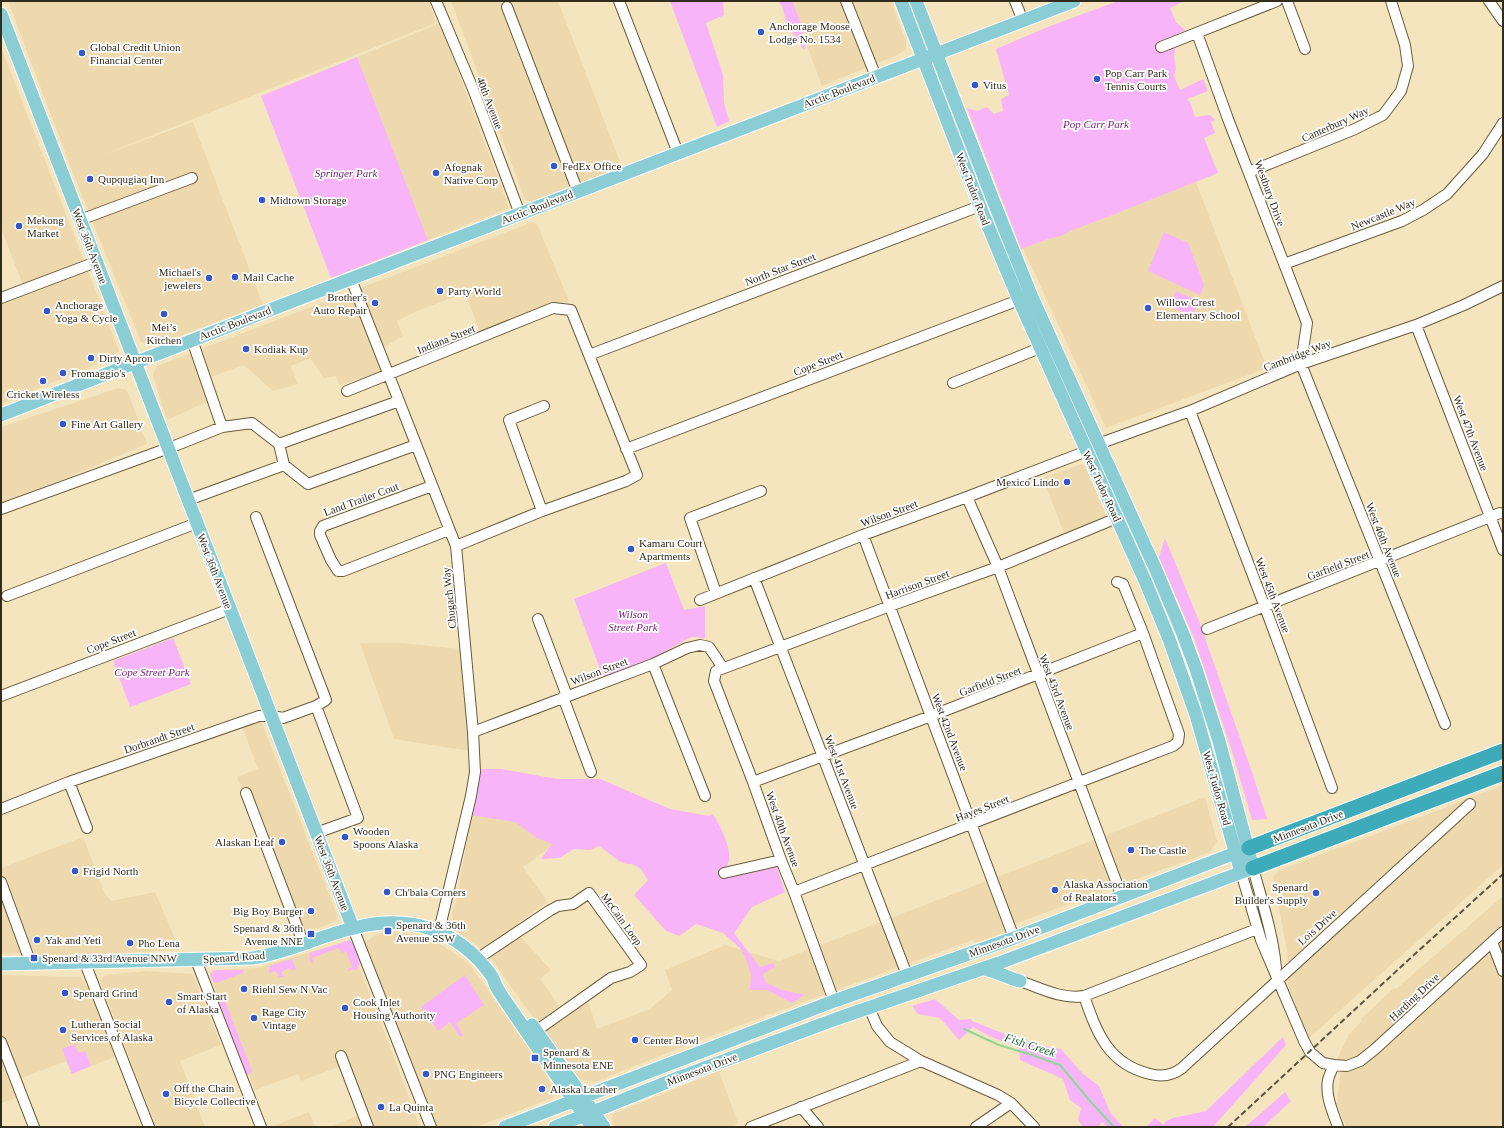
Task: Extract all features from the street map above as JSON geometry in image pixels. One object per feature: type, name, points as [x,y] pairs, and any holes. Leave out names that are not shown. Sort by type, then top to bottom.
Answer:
[{"type":"highway","name":"Minnesota Drive","points":[[1242,851],[1503,751]]},
{"type":"highway","name":"Minnesota Drive","points":[[1247,870],[1503,772]]},
{"type":"main road","name":"West Tudor Road","points":[[901,1],[980,206],[1019,300],[1149,589],[1182,672],[1242,851]]},
{"type":"main road","name":"West Tudor Road","points":[[916,1],[1031,294],[1174,610],[1196,669],[1217,734],[1247,870]]},
{"type":"main road","name":"Arctic Boulevard","points":[[1,415],[192,340],[1074,1]]},
{"type":"main road","name":"West 36th Avenue","points":[[1,14],[353,928]]},
{"type":"main road","points":[[1057,385],[1066,389],[1071,396],[1092,440],[1098,444]]},
{"type":"main road","points":[[1087,451],[1094,452],[1104,466],[1122,505],[1129,510]]},
{"type":"main road","name":"Minnesota Drive","points":[[505,1127],[834,1001],[1014,938],[1242,851]]},
{"type":"main road","name":"Minnesota Drive","points":[[555,1127],[680,1077],[869,1007],[1024,954],[1247,870]]},
{"type":"main road","name":"Spenard Road","points":[[1,964],[252,958],[275,954],[353,928],[376,923],[403,923],[424,926],[439,931],[454,939],[477,959],[493,976],[502,982],[536,1031],[578,1099]]},
{"type":"main road","points":[[1020,981],[1015,974],[1015,965],[1024,954]]},
{"type":"main road","points":[[982,969],[1002,973],[1012,979],[1020,981]]},
{"type":"main road","name":"Spenard Road","points":[[493,976],[496,986],[502,996],[589,1114],[604,1127]]},
{"type":"main road","name":"Spenard Road","points":[[589,1114],[592,1127]]},
{"type":"street","name":"40th Avenue","points":[[436,1],[473,89],[520,214]]},
{"type":"street","points":[[619,1],[678,153]]},
{"type":"street","points":[[846,1],[876,77]]},
{"type":"street","points":[[1015,1],[1022,21]]},
{"type":"street","points":[[1161,47],[1277,1]]},
{"type":"street","points":[[1287,1],[1305,49]]},
{"type":"street","name":"Canterbury Way","points":[[1249,172],[1355,129],[1383,115],[1401,91],[1408,66],[1405,45],[1391,1]]},
{"type":"street","points":[[1489,1],[1503,21]]},
{"type":"street","points":[[508,7],[578,192]]},
{"type":"street","name":"Westbury Drive","points":[[1197,33],[1228,119],[1307,323],[1301,364]]},
{"type":"street","name":"Newcastle Way","points":[[1284,264],[1402,221],[1423,210],[1447,194],[1483,154],[1503,122]]},
{"type":"street","points":[[80,220],[192,178]]},
{"type":"street","name":"North Star Street","points":[[589,355],[980,206]]},
{"type":"street","points":[[1,298],[96,262]]},
{"type":"street","name":"Chugach Way","points":[[351,279],[398,402],[456,546],[473,732],[475,772],[439,931]]},
{"type":"street","name":"Cambridge Way","points":[[1098,444],[1190,411],[1301,364],[1416,325],[1464,305],[1503,286]]},
{"type":"street","name":"Cope Street","points":[[626,449],[1019,300]]},
{"type":"street","name":"Indiana Street","points":[[347,391],[554,308],[571,310],[589,355]]},
{"type":"street","name":"West 47th Avenue","points":[[1416,325],[1503,550]]},
{"type":"street","points":[[192,340],[222,427]]},
{"type":"street","points":[[953,383],[1040,348]]},
{"type":"street","points":[[456,546],[542,511],[626,481],[637,475],[589,355]]},
{"type":"street","name":"West 46th Avenue","points":[[1301,364],[1445,724]]},
{"type":"street","points":[[279,444],[398,402]]},
{"type":"street","points":[[542,511],[509,420],[544,406]]},
{"type":"street","name":"West 45th Avenue","points":[[1190,411],[1332,788]]},
{"type":"street","points":[[1,509],[222,427],[252,423],[279,444],[284,465],[308,484],[416,445]]},
{"type":"street","name":"Wilson Street","points":[[700,600],[863,535],[1087,451]]},
{"type":"street","points":[[188,500],[284,465]]},
{"type":"street","name":"Land Trailer Cout","points":[[432,486],[323,526],[320,531],[320,535],[334,565],[338,571],[343,571],[449,530]]},
{"type":"street","points":[[716,593],[690,518],[761,491]]},
{"type":"street","name":"West 43rd Avenue","points":[[967,497],[998,567],[1122,897]]},
{"type":"street","name":"Garfield Street","points":[[1207,630],[1500,513]]},
{"type":"street","name":"Dorbrandt Street","points":[[1,809],[69,782],[259,716],[283,718],[316,706],[326,700],[256,517]]},
{"type":"street","name":"Harrison Street","points":[[723,668],[998,567],[1117,518]]},
{"type":"street","points":[[7,596],[197,523]]},
{"type":"street","name":"West 42nd Avenue","points":[[863,535],[1014,938]]},
{"type":"street","name":"West 41st Avenue","points":[[754,578],[907,975]]},
{"type":"street","points":[[1117,582],[1123,584],[1144,633]]},
{"type":"street","name":"Cope Street","points":[[1,696],[230,609]]},
{"type":"street","points":[[538,619],[591,772]]},
{"type":"street","name":"Garfield Street","points":[[753,782],[931,716],[1144,633]]},
{"type":"street","name":"Hayes Street","points":[[794,892],[972,825],[1173,746],[1178,742],[1179,734],[1144,633]]},
{"type":"street","name":"Wilson Street","points":[[473,732],[653,664],[687,648],[700,645],[709,647],[723,668]]},
{"type":"street","points":[[653,664],[705,796]]},
{"type":"street","name":"West 40th Avenue","points":[[723,668],[716,671],[714,682],[753,782],[834,1001]]},
{"type":"street","points":[[316,706],[358,818],[316,833]]},
{"type":"street","points":[[69,782],[87,828]]},
{"type":"street","points":[[246,793],[304,945]]},
{"type":"street","name":"Lois Drive","points":[[1084,996],[1100,1036],[1115,1056],[1134,1068],[1157,1076],[1172,1074],[1182,1068],[1470,804]]},
{"type":"street","points":[[724,873],[781,860]]},
{"type":"street","name":"West Tudor Road","points":[[1247,870],[1257,929],[1304,1041],[1310,1052],[1323,1063],[1334,1065]]},
{"type":"street","name":"West Tudor Road","points":[[1247,870],[1275,954],[1278,980]]},
{"type":"street","points":[[1,882],[31,964]]},
{"type":"street","name":"McCain Loop","points":[[477,959],[548,911],[558,906],[573,904],[589,893],[641,966],[630,972],[611,978],[536,1031]]},
{"type":"street","name":"West 36th Avenue","points":[[353,928],[431,1127]]},
{"type":"street","points":[[1020,981],[1064,996],[1075,998],[1084,996],[1257,929]]},
{"type":"street","name":"Harding Drive","points":[[1334,1065],[1347,1066],[1360,1061],[1374,1050],[1503,932]]},
{"type":"street","points":[[1492,942],[1503,971]]},
{"type":"street","points":[[196,960],[261,1127]]},
{"type":"street","points":[[85,962],[148,1127]]},
{"type":"street","points":[[869,1007],[882,1033],[890,1042],[920,1062],[998,1095],[1011,1104],[1034,1127]]},
{"type":"street","points":[[1,1042],[34,1127]]},
{"type":"street","points":[[341,1056],[368,1127]]},
{"type":"street","points":[[751,1127],[920,1062]]},
{"type":"street","points":[[1334,1065],[1328,1080],[1328,1093],[1329,1102],[1338,1127]]},
{"type":"street","points":[[976,1127],[1011,1104]]},
{"type":"street","points":[[801,1107],[818,1127]]},
{"type":"shaded area","points":[[8,1],[429,1],[436,23],[100,156],[193,122],[263,305],[149,347],[141,342],[71,168]]},
{"type":"shaded area","points":[[451,1],[558,1],[622,167],[531,202],[525,200]]},
{"type":"shaded area","points":[[790,1],[891,1],[906,41],[906,49],[897,55],[822,86]]},
{"type":"shaded area","points":[[440,23],[509,208],[428,240],[357,57]]},
{"type":"shaded area","points":[[1,47],[119,351],[107,360],[1,404],[1,303],[26,293],[1,228]]},
{"type":"shaded area","name":"Willow Crest Elementary School","points":[[1196,182],[1267,368],[1106,428],[1023,248]]},
{"type":"shaded area","points":[[533,222],[537,224],[569,301],[482,337],[465,293],[417,311],[397,321],[403,336],[386,346],[373,350],[383,372],[339,385],[336,376],[324,378],[310,358],[291,366],[298,384],[273,391],[244,365],[202,380],[209,401],[167,420],[153,375],[157,366]]},
{"type":"shaded area","points":[[118,388],[127,390],[147,444],[1,505],[1,427]]},
{"type":"shaded area","points":[[1082,464],[1085,466],[1106,515],[1065,536],[1043,478]]},
{"type":"shaded area","points":[[360,643],[400,643],[461,649],[470,751],[394,739]]},
{"type":"shaded area","points":[[258,720],[262,723],[338,917],[336,921],[297,937],[237,777],[258,769],[242,726]]},
{"type":"shaded area","points":[[481,769],[498,769],[557,779],[600,779],[552,846],[523,867],[548,902],[518,923],[518,934],[551,970],[540,979],[562,1010],[544,1023],[536,1021],[491,959],[479,947],[453,928],[452,913],[457,897]]},
{"type":"shaded area","points":[[1503,785],[1503,865],[1309,1038],[1288,985],[1287,951],[1273,877],[1279,870]]},
{"type":"shaded area","points":[[1205,797],[1217,841],[1210,852],[1004,928],[1005,932],[975,943],[973,940],[692,1043],[595,1082],[579,1079],[547,1036],[547,1031],[585,1003],[589,1004],[597,1029],[650,1009],[672,990],[665,970],[725,945],[779,961]]},
{"type":"shaded area","points":[[83,837],[105,894],[111,901],[155,892],[180,950],[33,957],[1,872],[1,868]]},
{"type":"shaded area","points":[[1503,896],[1503,1125],[1497,1127],[1346,1127],[1337,1104],[1340,1075],[1337,1059],[1349,1034],[1362,1021],[1361,1019],[1394,988],[1396,989]]},
{"type":"shaded area","points":[[2,900],[23,953],[1,954]]},
{"type":"shaded area","points":[[401,931],[437,942],[469,963],[545,1072],[555,1093],[552,1098],[476,1127],[437,1127],[365,942],[379,933]]},
{"type":"shaded area","points":[[349,941],[420,1127],[329,1127],[360,1115],[341,1066],[301,1081],[298,1074],[255,1090],[210,975],[211,972],[215,970],[256,968]]},
{"type":"shaded area","points":[[145,971],[193,974],[221,1045],[180,1061],[205,1127],[156,1127],[100,981],[105,975]]},
{"type":"shaded area","points":[[1,975],[81,977],[89,990],[117,1056],[72,1074],[66,1061],[12,1082],[19,1097],[1,1103]]},
{"type":"shaded area","points":[[719,1071],[738,1123],[733,1127],[614,1127],[612,1123],[613,1114]]},
{"type":"shaded area","points":[[309,1112],[315,1127],[270,1127]]},
{"type":"green space","points":[[670,1],[723,1],[724,15],[706,23],[723,75],[724,103],[729,121],[717,127]]},
{"type":"green space","points":[[778,1],[792,1],[804,31],[801,35],[806,48],[804,50],[787,25],[782,6]]},
{"type":"green space","name":"Pop Carr Park","points":[[1118,1],[1184,1],[1170,8],[1176,22],[1185,30],[1178,34],[1183,45],[1175,48],[1174,56],[1176,69],[1174,76],[1180,90],[1203,79],[1208,91],[1187,99],[1191,104],[1195,117],[1210,115],[1215,120],[1211,122],[1215,133],[1204,138],[1218,173],[1070,231],[1061,236],[1021,249],[967,108],[977,111],[987,107],[994,114],[1003,111],[1001,99],[1009,95],[996,49],[1050,26]]},
{"type":"green space","name":"Springer Park","points":[[357,57],[428,240],[331,278],[261,96]]},
{"type":"green space","points":[[1164,232],[1188,243],[1204,285],[1200,295],[1148,271]]},
{"type":"green space","points":[[1176,291],[1199,301],[1192,316],[1169,306]]},
{"type":"green space","points":[[1165,538],[1199,621],[1267,819],[1252,820],[1232,751],[1194,638],[1159,557]]},
{"type":"green space","name":"Wilson Street Park","points":[[666,563],[684,610],[705,606],[705,638],[691,637],[651,659],[603,677],[574,599]]},
{"type":"green space","name":"Cope Street Park","points":[[173,638],[191,684],[130,707],[113,661]]},
{"type":"green space","points":[[481,769],[501,769],[557,779],[600,779],[670,809],[709,816],[713,814],[726,839],[728,847],[729,860],[727,866],[720,873],[723,878],[776,865],[785,892],[752,907],[734,933],[760,967],[773,963],[775,967],[763,974],[766,983],[782,990],[805,995],[792,1003],[767,990],[750,990],[751,974],[745,956],[740,948],[723,933],[696,924],[679,936],[666,931],[634,895],[648,880],[641,869],[632,864],[626,864],[619,861],[599,846],[590,850],[574,849],[559,858],[541,859],[552,844],[537,838],[515,822],[471,815]]},
{"type":"green space","points":[[350,940],[360,962],[357,969],[348,971],[348,969],[352,967],[346,951],[342,953],[338,948],[312,958],[313,962],[311,964],[309,956],[310,953]]},
{"type":"green space","points":[[292,959],[296,969],[291,971],[290,968],[281,972],[284,977],[279,977],[276,971],[269,973],[270,966]]},
{"type":"green space","points":[[215,970],[244,971],[243,973],[216,983],[213,982],[210,975]]},
{"type":"green space","points":[[465,975],[484,1005],[456,1023],[463,1035],[460,1037],[450,1022],[438,1031],[421,1007]]},
{"type":"green space","points":[[218,994],[223,996],[252,1071],[249,1075],[246,1074],[217,998]]},
{"type":"green space","points":[[935,999],[959,1020],[971,1019],[972,1021],[1010,1036],[1039,1045],[1061,1049],[1082,1073],[1099,1086],[1110,1112],[1122,1126],[1126,1127],[1106,1127],[1103,1122],[1097,1127],[1083,1127],[1078,1120],[1081,1108],[1070,1100],[1063,1079],[1020,1060],[1019,1048],[989,1036],[973,1027],[959,1040],[940,1018],[918,1014],[912,1006]]},
{"type":"green space","points":[[1283,1037],[1286,1045],[1213,1127],[1146,1127],[1155,1118],[1164,1125],[1165,1122],[1173,1118],[1206,1111]]},
{"type":"green space","points":[[75,1044],[78,1053],[85,1051],[91,1066],[72,1074],[62,1049]]},
{"type":"green space","points":[[1285,1092],[1291,1101],[1263,1127],[1245,1127]]},
{"type":"waterway","name":"Fish Creek","points":[[964,1029],[999,1045],[1060,1065],[1114,1127]]},
{"type":"railway","points":[[1228,1127],[1503,874]]},
{"type":"place","name":"Anchorage Moose Lodge No. 1534","points":[[761,32]]},
{"type":"place","name":"Global Credit Union Financial Center","points":[[82,53]]},
{"type":"place","name":"Pop Carr Park Tennis Courts","points":[[1097,79]]},
{"type":"place","name":"Vitus","points":[[975,85]]},
{"type":"place","name":"FedEx Office","points":[[554,166]]},
{"type":"place","name":"Afognak Native Corp","points":[[436,173]]},
{"type":"place","name":"Qupqugiaq Inn","points":[[90,179]]},
{"type":"place","name":"Midtown Storage","points":[[262,200]]},
{"type":"place","name":"Mekong Market","points":[[19,226]]},
{"type":"place","name":"Mail Cache","points":[[235,277]]},
{"type":"place","name":"Michael's jewelers","points":[[209,278]]},
{"type":"place","name":"Party World","points":[[440,291]]},
{"type":"place","name":"Brother's Auto Repair","points":[[375,303]]},
{"type":"place","name":"Willow Crest Elementary School","points":[[1148,308]]},
{"type":"place","name":"Anchorage Yoga & Cycle","points":[[47,311]]},
{"type":"place","name":"Mei’s Kitchen","points":[[164,314]]},
{"type":"place","name":"Kodiak Kup","points":[[246,349]]},
{"type":"place","name":"Dirty Apron","points":[[91,358]]},
{"type":"place","name":"Fromaggio's","points":[[63,373]]},
{"type":"place","name":"Cricket Wireless","points":[[43,381]]},
{"type":"place","name":"Fine Art Gallery","points":[[63,424]]},
{"type":"place","name":"Mexico Lindo","points":[[1067,482]]},
{"type":"place","name":"Kamaru Court Apartments","points":[[631,549]]},
{"type":"place","name":"Wooden Spoons Alaska","points":[[345,837]]},
{"type":"place","name":"Alaskan Leaf","points":[[282,842]]},
{"type":"place","name":"The Castle","points":[[1131,850]]},
{"type":"place","name":"Frigid North","points":[[75,871]]},
{"type":"place","name":"Alaska Association of Realators","points":[[1055,890]]},
{"type":"place","name":"Ch'bala Corners","points":[[387,892]]},
{"type":"place","name":"Spenard Builder's Supply","points":[[1316,893]]},
{"type":"place","name":"Big Boy Burger","points":[[311,911]]},
{"type":"place","name":"Spenard & 36th Avenue SSW","points":[[388,931]]},
{"type":"place","name":"Spenard & 36th Avenue NNE","points":[[311,934]]},
{"type":"place","name":"Yak and Yeti","points":[[37,940]]},
{"type":"place","name":"Pho Lena","points":[[130,943]]},
{"type":"place","name":"Spenard & 33rd Avenue NNW","points":[[34,958]]},
{"type":"place","name":"Riehl Sew N Vac","points":[[244,989]]},
{"type":"place","name":"Spenard Grind","points":[[65,993]]},
{"type":"place","name":"Smart Start of Alaska","points":[[169,1002]]},
{"type":"place","name":"Cook Inlet Housing Authority","points":[[345,1008]]},
{"type":"place","name":"Rage City Vintage","points":[[254,1018]]},
{"type":"place","name":"Lutheran Social Services of Alaska","points":[[63,1030]]},
{"type":"place","name":"Center Bowl","points":[[635,1040]]},
{"type":"place","name":"Spenard & Minnesota ENE","points":[[535,1058]]},
{"type":"place","name":"PNG Engineers","points":[[426,1074]]},
{"type":"place","name":"Alaska Leather","points":[[542,1089]]},
{"type":"place","name":"Off the Chain Bicycle Collective","points":[[166,1094]]},
{"type":"place","name":"La Quinta","points":[[381,1107]]}]
